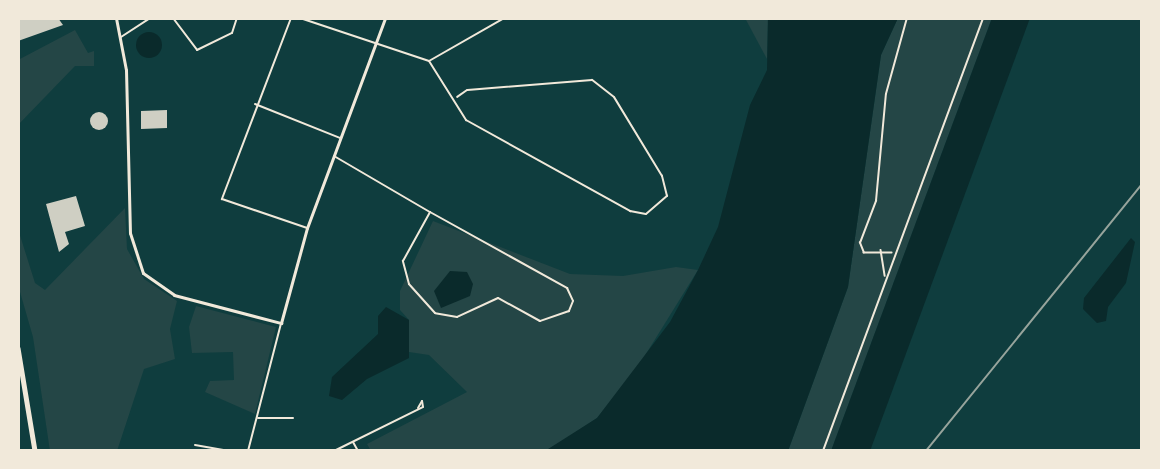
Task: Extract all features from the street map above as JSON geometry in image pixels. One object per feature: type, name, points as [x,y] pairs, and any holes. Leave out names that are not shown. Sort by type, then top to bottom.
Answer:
[{"type":"highway","points":[[18,348],[35,451]]},
{"type":"street","points":[[116,18],[122,37],[130,233],[143,273],[174,295],[281,323]]},
{"type":"street","points":[[122,37],[150,18]]},
{"type":"street","points":[[173,18],[197,50],[232,33],[237,18]]},
{"type":"street","points":[[291,18],[255,104],[222,199],[307,228]]},
{"type":"street","points":[[300,18],[375,46],[429,61],[457,98],[466,120],[630,211],[646,214],[667,196],[662,176],[614,96],[592,80],[467,90],[457,98]]},
{"type":"street","points":[[248,451],[307,228],[385,18]]},
{"type":"street","points":[[429,61],[504,18]]},
{"type":"street","points":[[255,104],[340,138]]},
{"type":"street","points":[[334,156],[567,288],[573,302],[569,311],[540,321],[498,298],[457,317],[435,313],[409,284],[403,261],[430,212]]},
{"type":"street","points":[[334,451],[418,408]]},
{"type":"street","points":[[258,418],[293,418]]},
{"type":"street","points":[[353,442],[358,451]]},
{"type":"street","points":[[195,445],[230,451]]},
{"type":"path","points":[[894,254],[881,250],[864,254],[861,243],[876,201],[886,94],[907,18]]},
{"type":"path","points":[[823,451],[885,276],[983,18]]},
{"type":"path","points":[[881,250],[885,276]]},
{"type":"shaded area","points":[[745,18],[768,18],[767,59]]},
{"type":"shaded area","points":[[768,18],[898,18],[881,55],[848,287],[788,451],[545,451],[597,418],[670,322],[698,270],[718,227],[750,105],[767,70]]},
{"type":"shaded area","points":[[898,18],[992,18],[831,451],[788,451],[848,287],[881,55]]},
{"type":"shaded area","points":[[992,18],[1030,18],[870,451],[831,451]]},
{"type":"shaded area","points":[[75,30],[88,53],[94,51],[94,66],[75,66],[18,125],[18,60]]},
{"type":"shaded area","points":[[149,32],[158,36],[162,45],[158,54],[149,58],[140,54],[136,45],[140,36]]},
{"type":"shaded area","points":[[125,208],[127,249],[144,279],[177,301],[170,329],[175,359],[144,369],[117,451],[50,451],[33,337],[18,285],[18,229],[35,283],[45,290]]},
{"type":"shaded area","points":[[433,221],[570,274],[623,276],[676,267],[698,270],[636,370],[597,418],[545,451],[371,451],[367,444],[467,392],[429,355],[409,352],[409,320],[400,310],[400,291]]},
{"type":"shaded area","points":[[1131,238],[1135,242],[1126,283],[1108,307],[1106,321],[1097,323],[1083,309],[1084,298]]},
{"type":"shaded area","points":[[450,271],[467,272],[473,284],[470,296],[441,308],[434,291]]},
{"type":"shaded area","points":[[196,306],[276,327],[255,414],[205,392],[210,381],[234,380],[233,352],[192,353],[189,327]]},
{"type":"shaded area","points":[[386,307],[409,320],[409,358],[367,379],[342,400],[329,396],[332,377],[378,334],[378,316]]},
{"type":"building","points":[[18,18],[58,18],[63,25],[18,41]]},
{"type":"building","points":[[167,110],[167,128],[141,129],[141,111]]},
{"type":"building","points":[[99,112],[105,115],[108,121],[105,127],[99,130],[93,127],[90,121],[93,115]]},
{"type":"building","points":[[76,196],[85,226],[65,232],[69,244],[59,252],[46,204]]},
{"type":"railway","points":[[926,451],[1142,184]]}]
